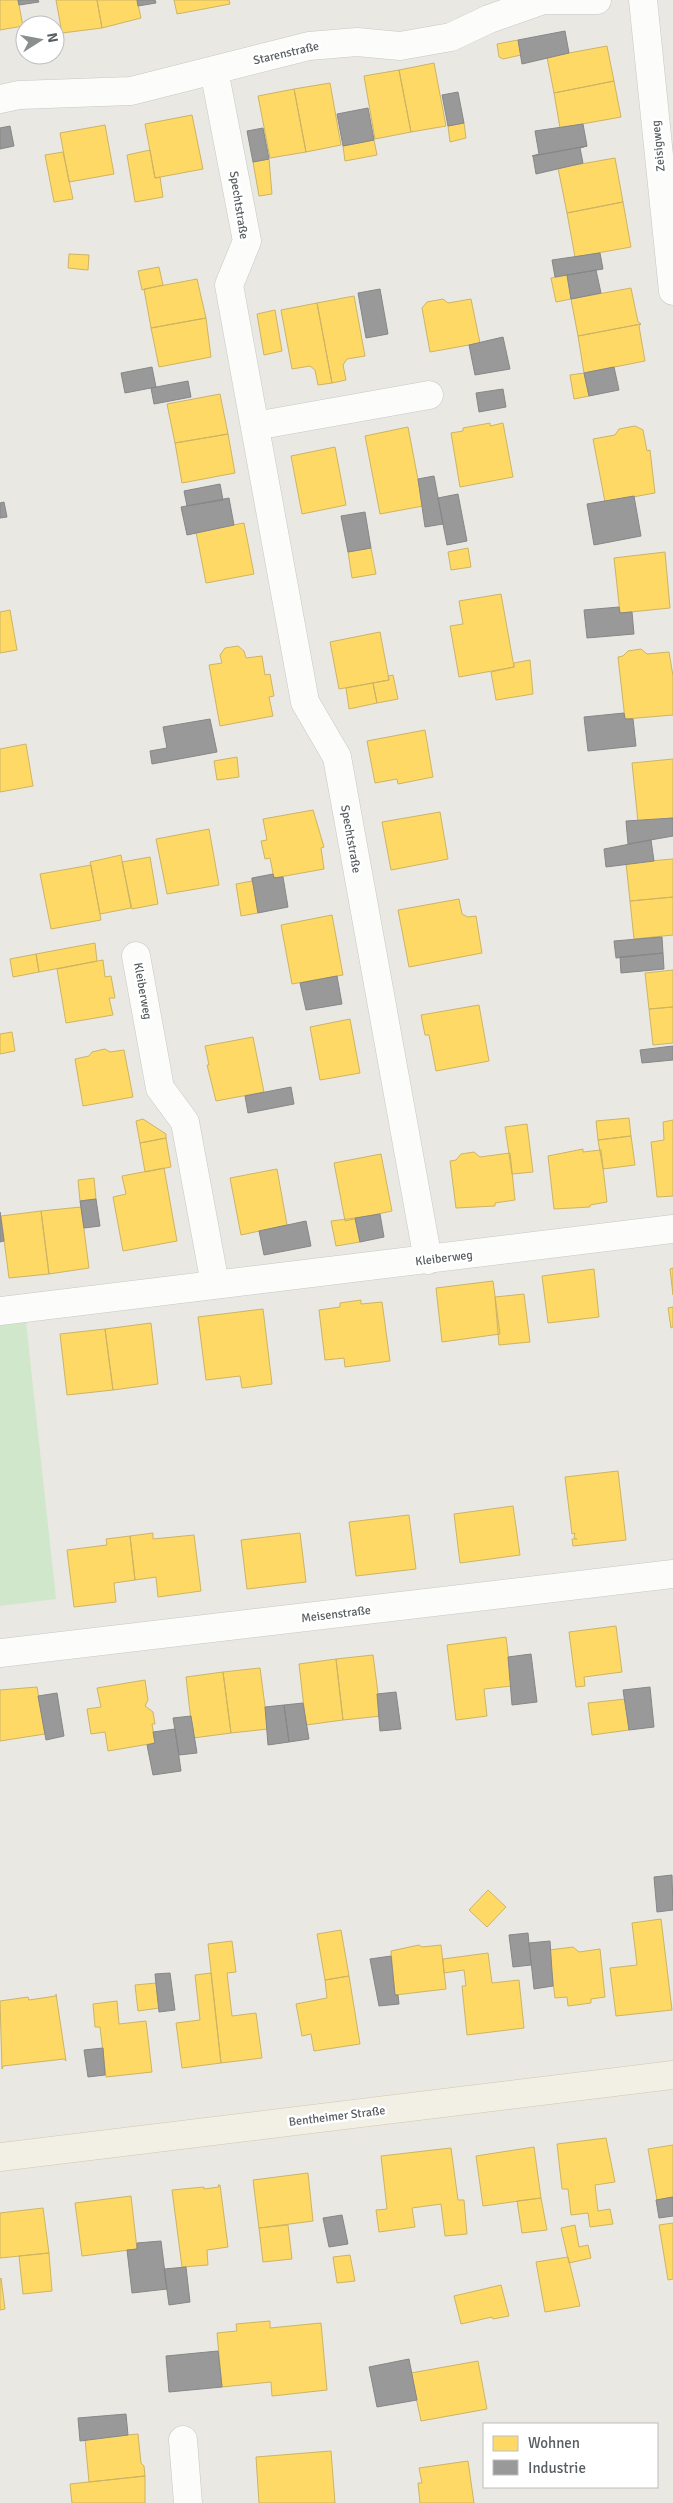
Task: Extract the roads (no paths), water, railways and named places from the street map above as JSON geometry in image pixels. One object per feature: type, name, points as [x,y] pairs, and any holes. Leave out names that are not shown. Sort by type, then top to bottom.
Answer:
[{"type":"main road","name":"Bentheimer Straße","points":[[0,2157],[673,2075]]},
{"type":"street","name":"Starenstraße","points":[[0,99],[19,95],[131,91],[308,46],[357,42],[400,46],[451,37],[489,19],[543,0],[598,0]]},
{"type":"street","name":"Zeisigweg","points":[[643,0],[673,291]]},
{"type":"street","name":"Spechtstraße","points":[[214,70],[247,241],[229,285],[305,702],[336,757],[428,1260]]},
{"type":"street","points":[[255,426],[429,395]]},
{"type":"street","name":"Kleiberweg","points":[[136,956],[160,1088],[185,1122],[215,1284]]},
{"type":"street","name":"Kleiberweg","points":[[0,1311],[673,1229]]},
{"type":"street","name":"Meisenstraße","points":[[0,1653],[673,1574]]},
{"type":"street","points":[[183,2440],[188,2503]]}]
